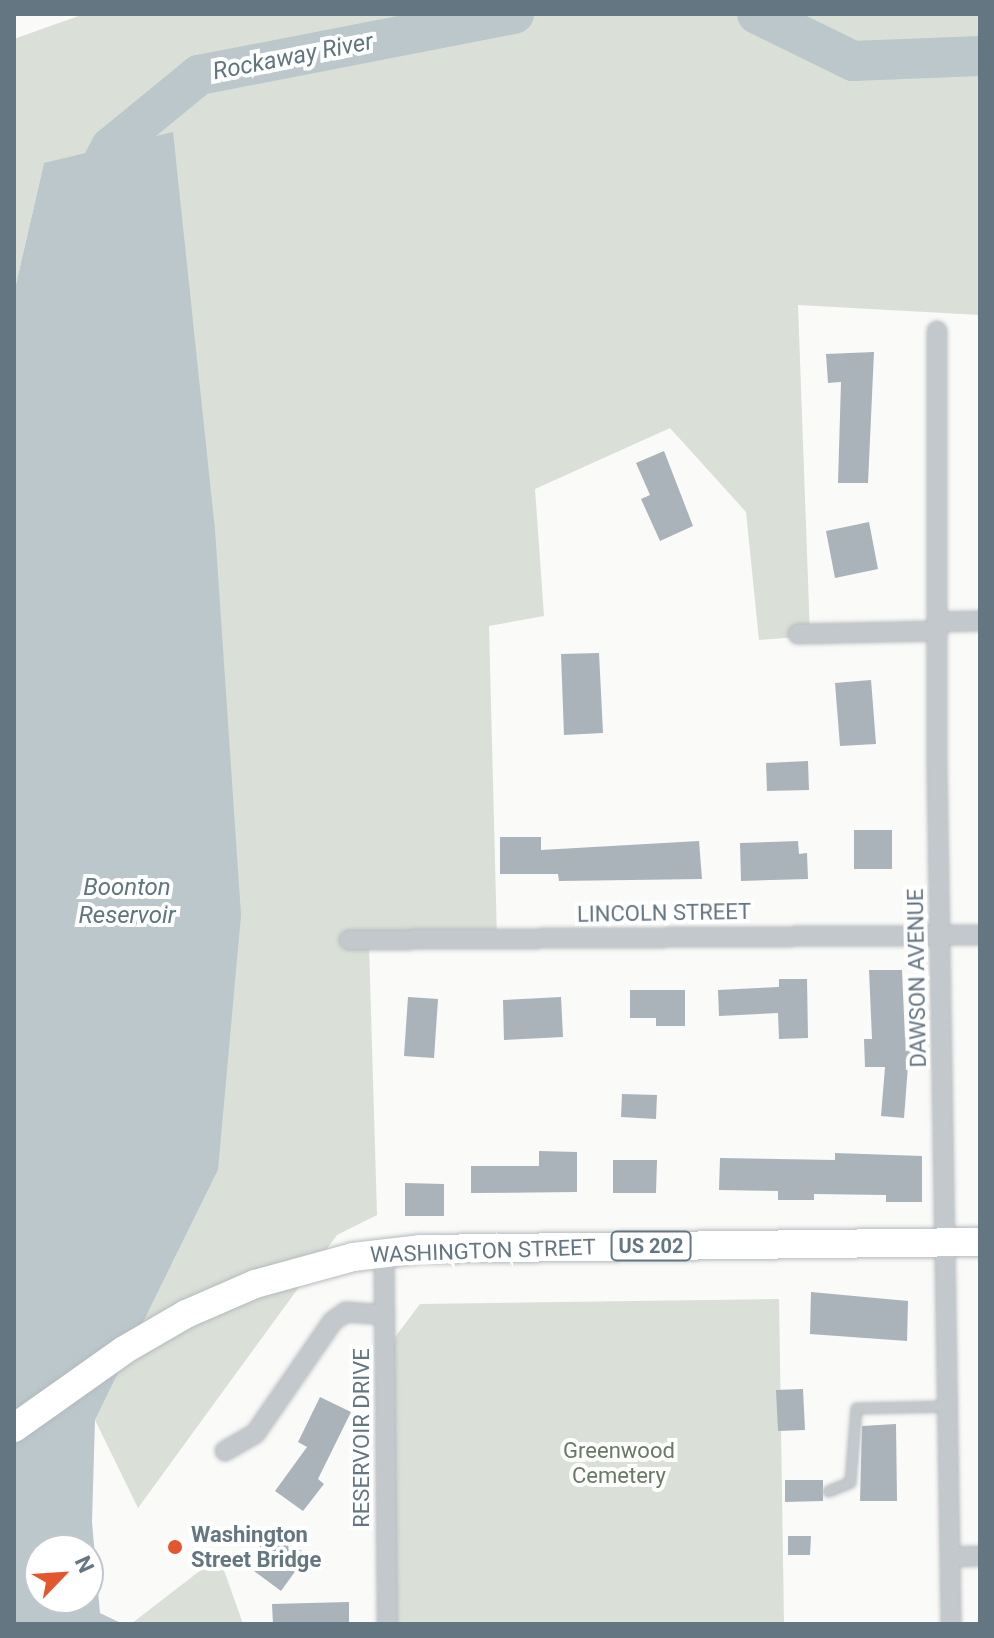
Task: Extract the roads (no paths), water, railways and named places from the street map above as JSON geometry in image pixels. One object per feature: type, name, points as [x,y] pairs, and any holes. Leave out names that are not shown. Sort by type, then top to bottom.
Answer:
[{"type":"main road","name":"WASHINGTON STREET","points":[[14,1428],[124,1350],[175,1320],[255,1284],[323,1263],[384,1252],[980,1242]]},
{"type":"street","name":"DAWSON AVENUE","points":[[937,331],[941,934],[951,1624]]},
{"type":"street","points":[[798,634],[938,627],[980,621]]},
{"type":"street","name":"LINCOLN STREET","points":[[349,940],[980,935]]},
{"type":"street","name":"RESERVOIR DRIVE","points":[[384,1252],[387,1624]]},
{"type":"street","points":[[225,1451],[255,1434],[333,1321],[346,1312],[385,1315]]},
{"type":"street","points":[[951,1557],[980,1556]]},
{"type":"lane","points":[[828,1491],[850,1482],[856,1408],[949,1406]]},
{"type":"water","name":"Boonton Reservoir","points":[[173,132],[215,530],[241,915],[218,1170],[95,1420],[93,1534],[24,1534],[24,1614],[102,1614],[123,1624],[14,1624],[14,293],[44,163]]},
{"type":"waterway","name":"Rockaway River","points":[[86,194],[111,147],[199,75],[514,14]]},
{"type":"waterway","name":"Rockaway River","points":[[757,14],[853,61],[980,56]]},
{"type":"place","name":"Washington Street Bridge","points":[[175,1547]]},
{"type":"park label","name":"Greenwood Cemetery","points":[[619,1462]]}]
